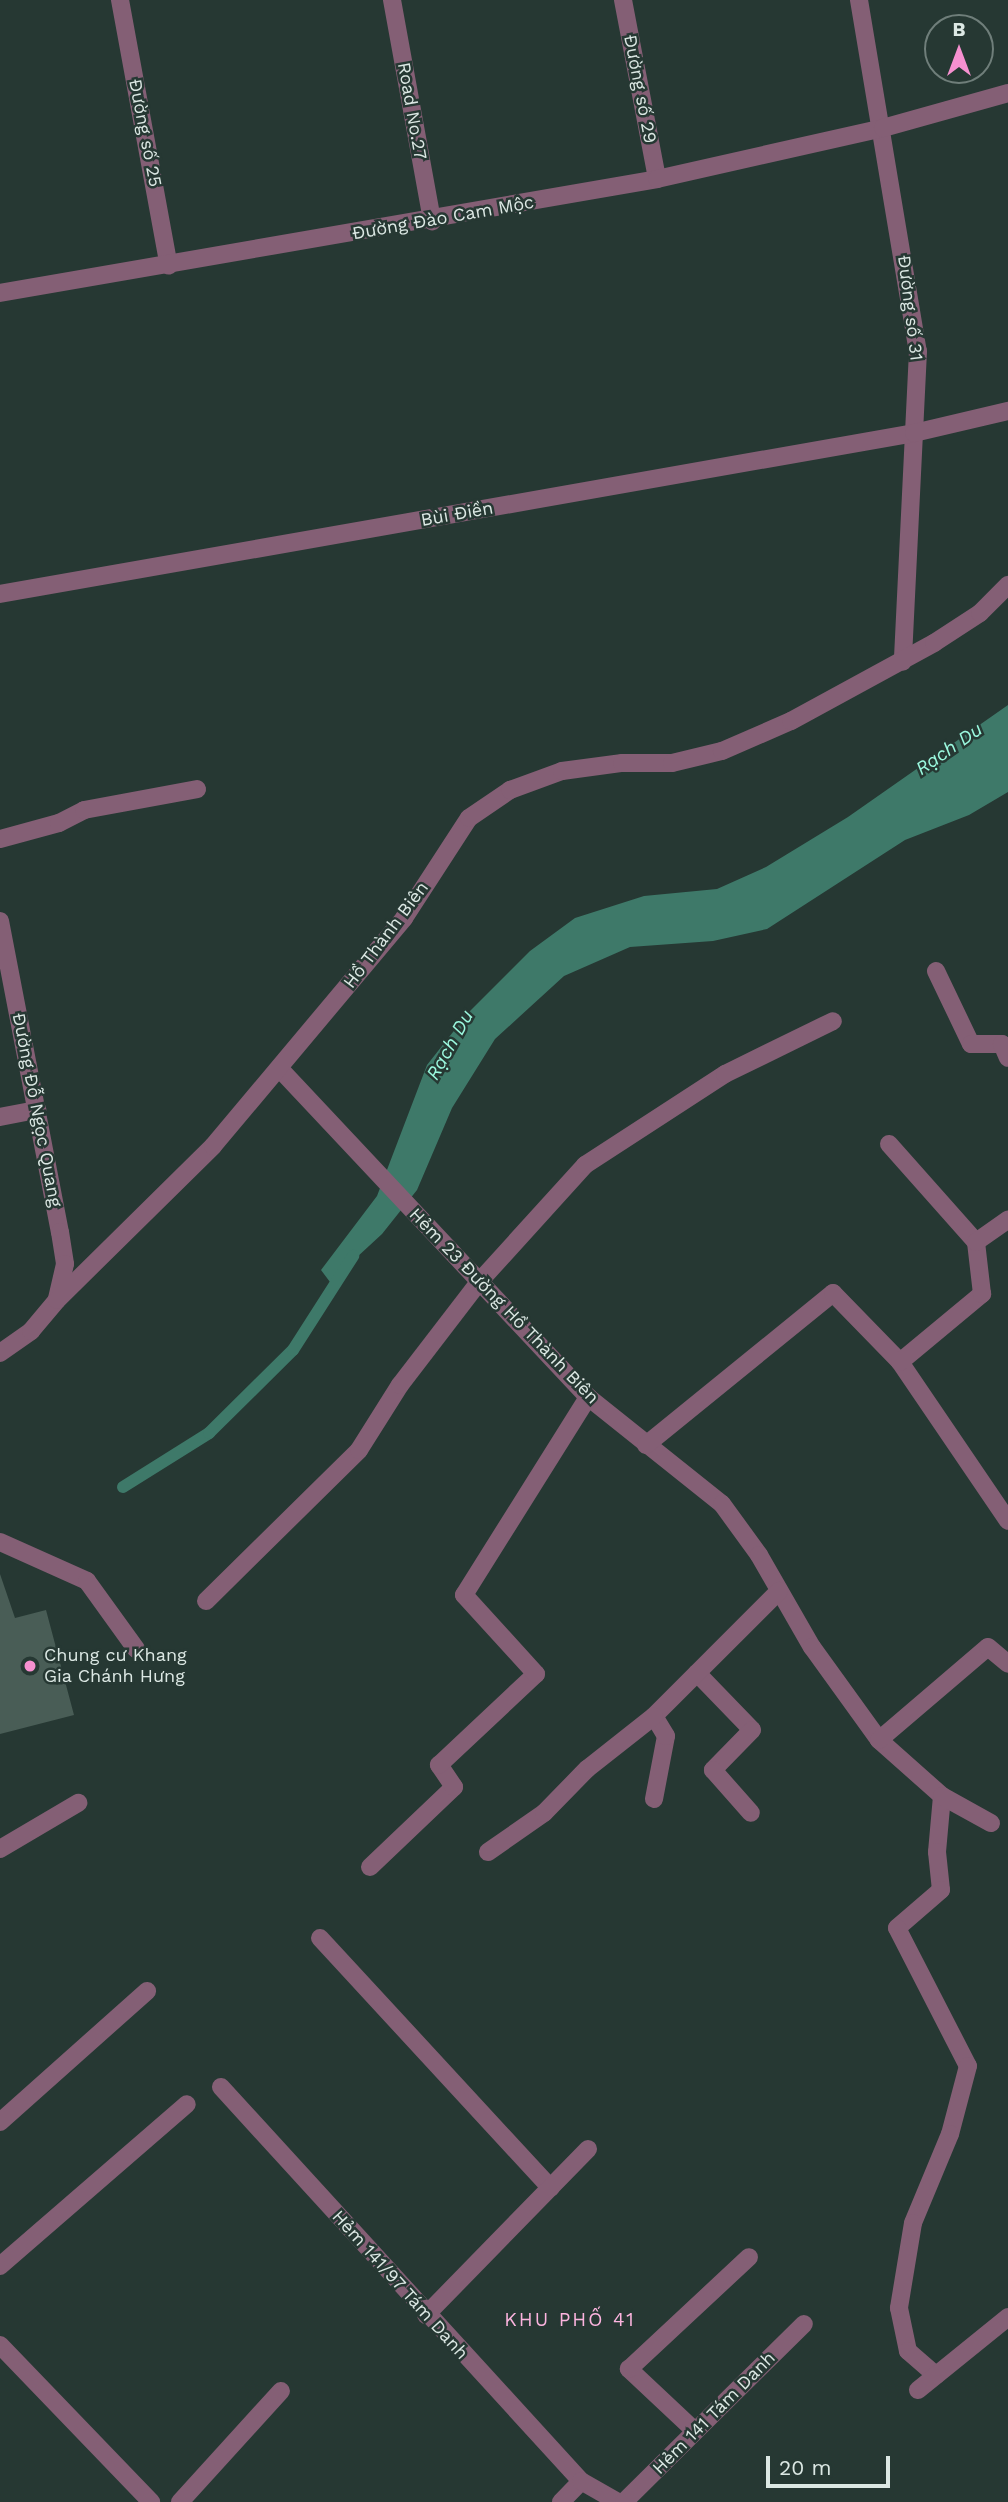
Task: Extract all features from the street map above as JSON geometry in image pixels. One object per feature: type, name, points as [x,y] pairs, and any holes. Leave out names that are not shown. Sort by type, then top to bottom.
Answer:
[{"type":"street","name":"Đường số 25","points":[[120,0],[169,266]]},
{"type":"street","name":"Road No.27","points":[[392,0],[432,221]]},
{"type":"street","name":"Đường số 29","points":[[624,0],[657,179]]},
{"type":"street","name":"Đường số 31","points":[[859,0],[883,128],[918,351],[903,662]]},
{"type":"street","name":"Đường Đào Cam Mộc","points":[[0,293],[432,221],[657,179],[883,128],[1008,93]]},
{"type":"street","name":"Bùi Điền","points":[[0,594],[914,433],[1008,411]]},
{"type":"street","name":"Hồ Thành Biên","points":[[0,1353],[31,1331],[57,1300],[213,1146],[404,918],[469,818],[510,790],[562,771],[622,763],[671,763],[722,751],[791,721],[903,662],[980,613],[1008,585]]},
{"type":"street","points":[[0,839],[59,823],[84,810],[197,789]]},
{"type":"street","name":"Đường Đỗ Ngọc Quang","points":[[0,921],[65,1264],[57,1300]]},
{"type":"street","points":[[936,971],[971,1044],[1002,1044],[1008,1058]]},
{"type":"street","points":[[206,1601],[359,1450],[400,1385],[479,1282],[585,1165],[725,1074],[833,1021]]},
{"type":"street","name":"Hẻm 23 Đường Hồ Thành Biên","points":[[279,1068],[588,1397],[722,1503],[812,1647],[879,1740],[942,1797],[991,1823]]},
{"type":"street","points":[[0,1117],[37,1110]]},
{"type":"street","points":[[889,1144],[976,1242],[982,1294],[900,1362]]},
{"type":"street","points":[[976,1242],[1008,1220]]},
{"type":"street","points":[[646,1445],[834,1293],[900,1362],[1008,1521]]},
{"type":"street","points":[[370,1867],[454,1787],[439,1765],[536,1674],[464,1595],[588,1397]]},
{"type":"street","points":[[0,1542],[87,1581],[136,1649]]},
{"type":"street","points":[[488,1852],[544,1813],[587,1769],[654,1716],[779,1591]]},
{"type":"street","points":[[879,1740],[988,1647],[1008,1664]]},
{"type":"street","points":[[698,1673],[752,1730],[713,1770],[751,1813]]},
{"type":"street","points":[[654,1716],[666,1736],[654,1798]]},
{"type":"street","points":[[936,2375],[908,2351],[899,2308],[913,2223],[950,2134],[968,2066],[897,1928],[941,1890],[937,1852],[942,1797]]},
{"type":"street","points":[[0,1849],[78,1803]]},
{"type":"street","points":[[320,1938],[551,2188]]},
{"type":"street","points":[[0,2122],[148,1991]]},
{"type":"street","name":"Hẻm 141/97 Tám Danh","points":[[221,2087],[426,2315],[581,2481]]},
{"type":"street","points":[[0,2266],[187,2104]]},
{"type":"street","points":[[426,2315],[588,2149]]},
{"type":"street","points":[[695,2431],[629,2369],[749,2257]]},
{"type":"street","points":[[918,2390],[1008,2317]]},
{"type":"street","name":"Hẻm 141 Tám Danh","points":[[624,2502],[804,2324]]},
{"type":"street","points":[[0,2345],[151,2502]]},
{"type":"street","points":[[180,2502],[281,2391]]},
{"type":"street","points":[[561,2502],[581,2481],[618,2502]]},
{"type":"water","points":[[1008,705],[1008,792],[969,815],[905,840],[767,929],[713,941],[630,947],[564,976],[495,1039],[452,1108],[417,1190],[382,1234],[330,1282],[321,1270],[377,1196],[427,1065],[468,1013],[530,951],[575,918],[644,896],[717,889],[766,867],[848,817]]},
{"type":"building","name":"Chung cư Khang Gia Chánh Hưng","points":[[0,1574],[15,1618],[46,1610],[74,1715],[0,1734]]},
{"type":"waterway","name":"Rạch Du","points":[[123,1487],[209,1433],[293,1350],[353,1256]]},
{"type":"place","name":"Chung cư Khang Gia Chánh Hưng","points":[[30,1666]]},
{"type":"district","name":"KHU PHỐ 41","points":[[570,2320]]}]
